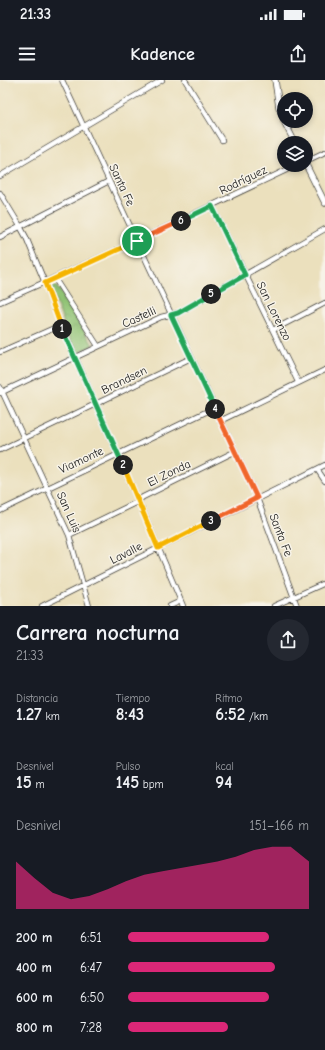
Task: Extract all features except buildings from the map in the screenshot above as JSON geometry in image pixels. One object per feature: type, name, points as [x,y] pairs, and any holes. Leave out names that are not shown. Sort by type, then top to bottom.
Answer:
[{"type":"street","name":"Santa Fe","points":[[62,80],[234,452],[257,498],[297,606]]},
{"type":"street","points":[[0,176],[162,80]]},
{"type":"street","points":[[186,80],[222,140]]},
{"type":"street","points":[[275,80],[277,94]]},
{"type":"street","points":[[313,158],[325,152]]},
{"type":"street","name":"Rodríguez","points":[[1,302],[55,279],[282,172]]},
{"type":"street","points":[[310,172],[325,203]]},
{"type":"street","points":[[0,237],[109,181]]},
{"type":"street","points":[[0,193],[20,226],[45,283],[60,325],[118,454],[183,606]]},
{"type":"street","name":"San Lorenzo","points":[[212,206],[298,382]]},
{"type":"street","name":"Castelli","points":[[1,391],[161,318],[178,313],[325,229]]},
{"type":"street","points":[[55,279],[98,346]]},
{"type":"street","points":[[0,296],[1,302]]},
{"type":"street","points":[[273,330],[325,303]]},
{"type":"street","points":[[0,352],[60,325]]},
{"type":"street","name":"Brandsen","points":[[0,450],[191,358]]},
{"type":"street","points":[[220,421],[325,370]]},
{"type":"street","name":"San Luis","points":[[1,391],[69,535],[89,606]]},
{"type":"street","name":"Viamonte","points":[[0,511],[214,408]]},
{"type":"street","name":"El Zonda","points":[[69,535],[234,452]]},
{"type":"street","name":"Lavalle","points":[[42,606],[325,465]]},
{"type":"street","points":[[317,469],[325,481]]},
{"type":"street","points":[[274,606],[325,583]]},
{"type":"street","points":[[170,606],[180,601]]},
{"type":"green space","points":[[54,285],[60,290],[93,345],[76,354],[52,293],[52,287]]},
{"type":"route","points":[[212,206],[245,275],[178,313],[171,315],[257,498],[158,548],[60,325],[45,283],[137,241],[212,206]]}]
